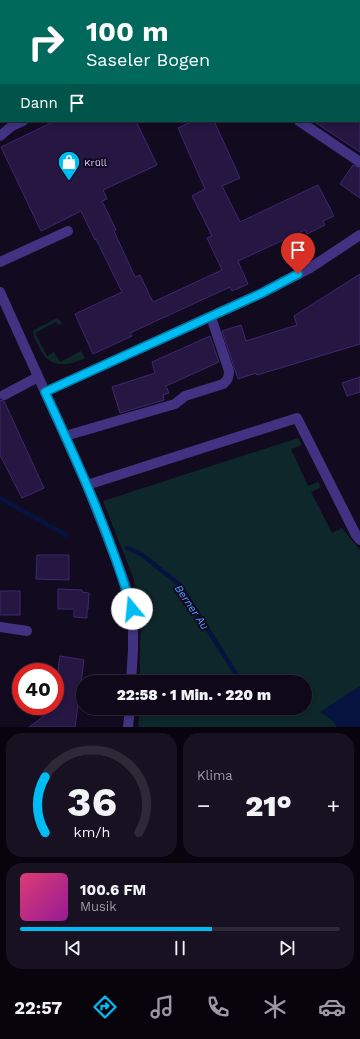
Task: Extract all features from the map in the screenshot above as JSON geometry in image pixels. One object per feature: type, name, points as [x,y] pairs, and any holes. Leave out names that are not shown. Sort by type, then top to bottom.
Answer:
[{"type":"street","points":[[0,136],[12,126],[21,122]]},
{"type":"street","points":[[300,122],[360,162]]},
{"type":"street","points":[[0,262],[68,231]]},
{"type":"street","points":[[45,392],[262,293],[310,268],[359,239]]},
{"type":"street","points":[[0,292],[87,484],[122,575],[132,609],[133,650],[131,675]]},
{"type":"street","points":[[65,436],[175,404],[185,396],[223,384],[227,381],[229,371],[211,317]]},
{"type":"street","points":[[4,395],[38,377]]},
{"type":"street","points":[[87,484],[297,418],[356,535],[360,540]]},
{"type":"street","points":[[0,627],[27,631]]},
{"type":"street","points":[[128,727],[129,715]]},
{"type":"green space","points":[[57,318],[62,323],[58,325],[56,322],[35,333],[47,356],[54,352],[60,362],[81,351],[85,358],[70,363],[57,364],[52,362],[42,353],[34,337],[34,330]]},
{"type":"green space","points":[[298,438],[302,445],[291,449],[308,486],[318,482],[321,487],[311,492],[332,533],[342,528],[360,550],[360,727],[138,727],[139,715],[312,715],[312,675],[140,675],[142,617],[133,577],[103,501]]},
{"type":"water","points":[[360,686],[360,727],[337,727],[332,720],[320,712]]},
{"type":"building","points":[[53,122],[136,122],[157,165],[103,190],[107,199],[102,201],[116,230],[114,231],[135,277],[140,275],[153,302],[222,270],[207,238],[212,236],[192,196],[205,189],[178,128],[191,122],[214,122],[240,178],[222,186],[240,222],[318,185],[334,216],[323,221],[325,225],[307,234],[305,230],[238,261],[248,284],[232,291],[230,287],[130,333],[132,336],[93,354],[75,314],[122,292],[81,211],[41,231],[1,147]]},
{"type":"building","points":[[315,122],[360,122],[360,152]]},
{"type":"building","points":[[353,165],[360,168],[360,198],[340,184]]},
{"type":"building","points":[[360,274],[360,344],[257,375],[256,373],[238,379],[222,331],[241,325],[246,341],[297,325],[294,316]]},
{"type":"building","points":[[210,336],[219,362],[166,386],[169,393],[163,395],[164,400],[120,413],[112,387],[155,373],[152,362]]},
{"type":"building","points":[[360,377],[360,392],[347,396],[342,383]]},
{"type":"building","points":[[0,400],[4,401],[44,488],[22,498],[0,455]]},
{"type":"building","points":[[37,555],[69,555],[69,580],[36,579]]},
{"type":"building","points":[[58,589],[82,590],[82,592],[89,593],[87,618],[74,617],[74,609],[58,609]]},
{"type":"building","points":[[0,591],[20,591],[20,615],[0,615]]},
{"type":"building","points":[[60,656],[84,660],[82,675],[76,675],[77,715],[75,727],[29,727],[43,717],[43,715],[64,715],[64,663],[59,663]]},
{"type":"waterway","name":"Berner Au","points":[[0,498],[66,535]]},
{"type":"waterway","name":"Berner Au","points":[[127,548],[141,554],[180,585],[237,675]]},
{"type":"place","name":"Krüll","points":[[69,182]]},
{"type":"route","points":[[132,609],[122,575],[87,484],[45,392],[262,293],[298,274]]}]
